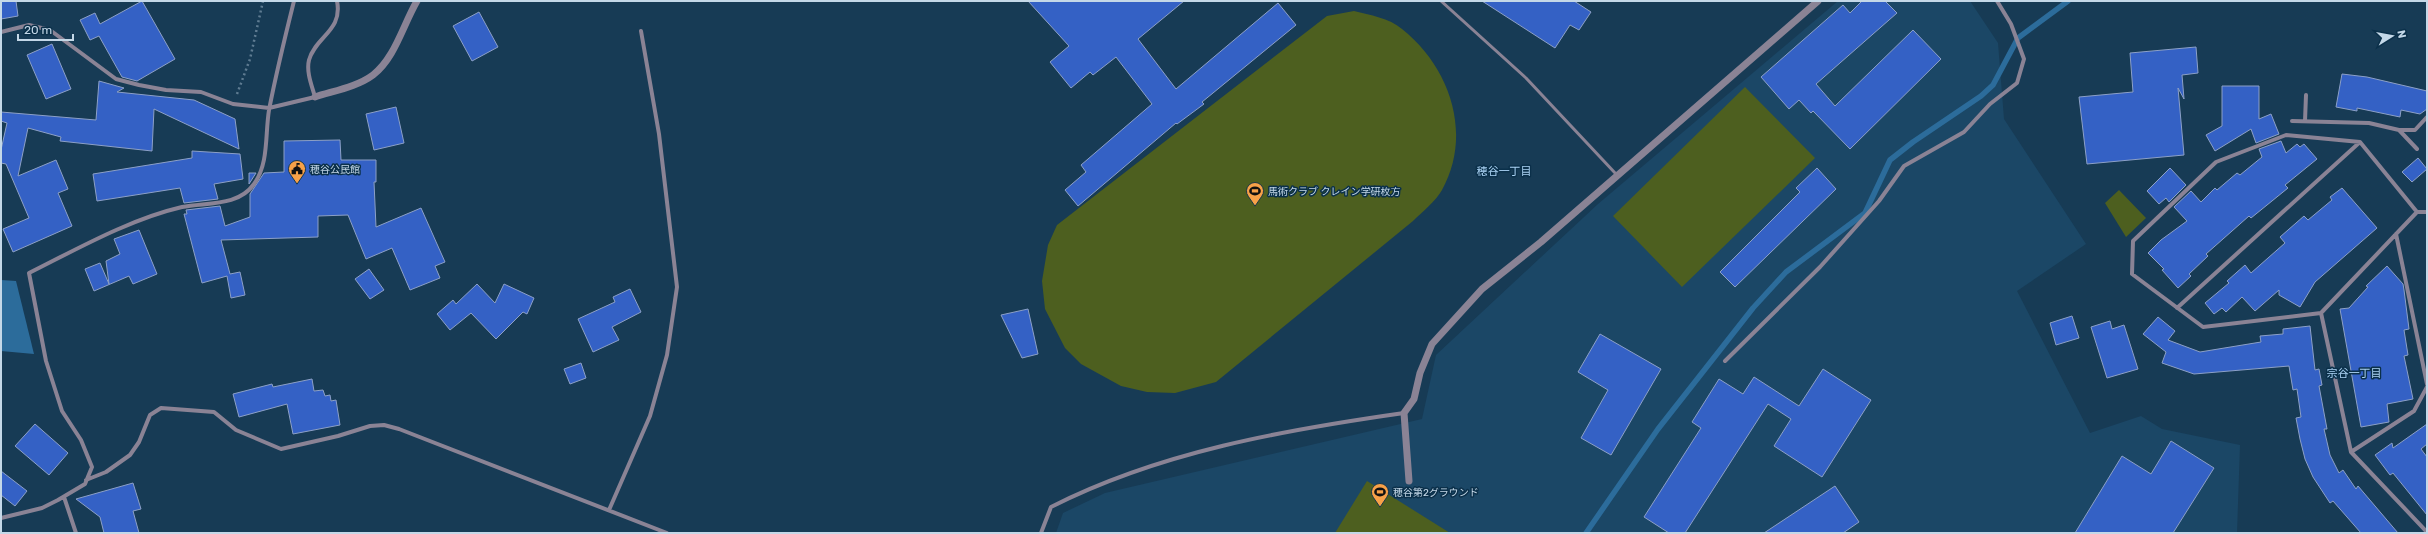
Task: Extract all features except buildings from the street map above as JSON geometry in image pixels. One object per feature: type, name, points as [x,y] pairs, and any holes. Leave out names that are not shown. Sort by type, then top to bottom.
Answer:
[{"type":"street","points":[[1,518],[42,508],[64,497],[85,484],[92,467],[81,440],[62,411],[46,361],[29,273],[123,227],[151,216],[183,207],[216,204],[244,195],[254,184],[261,172],[269,108],[294,1]]},
{"type":"street","points":[[315,97],[309,73],[309,60],[337,21],[339,9],[337,1]]},
{"type":"street","points":[[1,32],[29,25],[50,30],[116,79],[166,90],[201,92],[233,104],[269,108],[315,97],[357,84],[373,75],[389,56],[417,1]]},
{"type":"street","points":[[1409,481],[1404,413],[1414,399],[1420,373],[1432,344],[1482,289],[1541,242],[1616,174],[1818,1]]},
{"type":"street","points":[[1725,361],[1820,267],[1879,201],[1904,166],[1964,132],[1990,104],[2017,83],[2024,59],[2011,24],[1997,1]]},
{"type":"street","points":[[609,510],[650,416],[667,355],[677,287],[659,134],[641,31]]},
{"type":"street","points":[[2305,121],[2306,95]]},
{"type":"street","points":[[2292,120],[2369,123],[2399,130],[2415,130],[2427,117]]},
{"type":"street","points":[[2399,130],[2417,149]]},
{"type":"street","points":[[2418,212],[2360,142],[2286,135],[2216,162],[2133,241],[2132,274],[2203,327],[2321,313],[2418,212],[2427,212]]},
{"type":"street","points":[[2177,308],[2360,142]]},
{"type":"street","points":[[2396,234],[2427,384]]},
{"type":"street","points":[[2321,313],[2351,452],[2427,532]]},
{"type":"street","points":[[2351,452],[2414,411],[2427,387]]},
{"type":"street","points":[[86,480],[106,472],[130,455],[139,442],[150,415],[161,408],[214,412],[236,430],[281,449],[370,426],[384,425],[667,533]]},
{"type":"street","points":[[1041,533],[1051,508],[1092,486],[1205,450],[1335,423],[1404,413]]},
{"type":"street","points":[[64,497],[76,533]]},
{"type":"lane","points":[[1441,1],[1526,78],[1616,174]]},
{"type":"path","points":[[233,104],[250,59],[263,1]]},
{"type":"shaded area","points":[[1838,1],[1970,1],[1998,43],[2004,119],[2086,244],[2017,291],[2090,433],[2141,416],[2162,429],[2240,445],[2237,533],[1056,533],[1063,513],[1105,493],[1422,419],[1436,355],[1598,204]]},
{"type":"shaded area","points":[[1,280],[16,281],[34,354],[1,351]]},
{"type":"green space","name":"馬術クラブ クレイン学研枚方","points":[[1354,11],[1397,25],[1419,45],[1433,62],[1444,82],[1452,103],[1456,124],[1456,147],[1451,169],[1442,190],[1433,202],[1413,221],[1216,382],[1175,393],[1147,392],[1121,386],[1081,364],[1065,348],[1045,309],[1042,281],[1048,245],[1057,225],[1327,16]]},
{"type":"green space","points":[[1745,87],[1815,158],[1682,287],[1613,216]]},
{"type":"green space","points":[[2119,190],[2146,218],[2126,237],[2105,203]]},
{"type":"green space","name":"穂谷第2グラウンド","points":[[1367,481],[1450,533],[1335,533]]},
{"type":"waterway","points":[[1586,533],[1658,429],[1753,308],[1786,272],[1865,213],[1890,160],[1913,142],[1981,96],[1993,85],[2018,38],[2068,1]]},
{"type":"place","name":"穂谷公民館","points":[[297,184]]},
{"type":"place","name":"馬術クラブ クレイン学研枚方","points":[[1255,206]]},
{"type":"place","name":"穂谷第2グラウンド","points":[[1380,507]]},
{"type":"district","name":"穂谷一丁目","points":[[1504,171]]},
{"type":"district","name":"宗谷一丁目","points":[[2354,373]]}]
